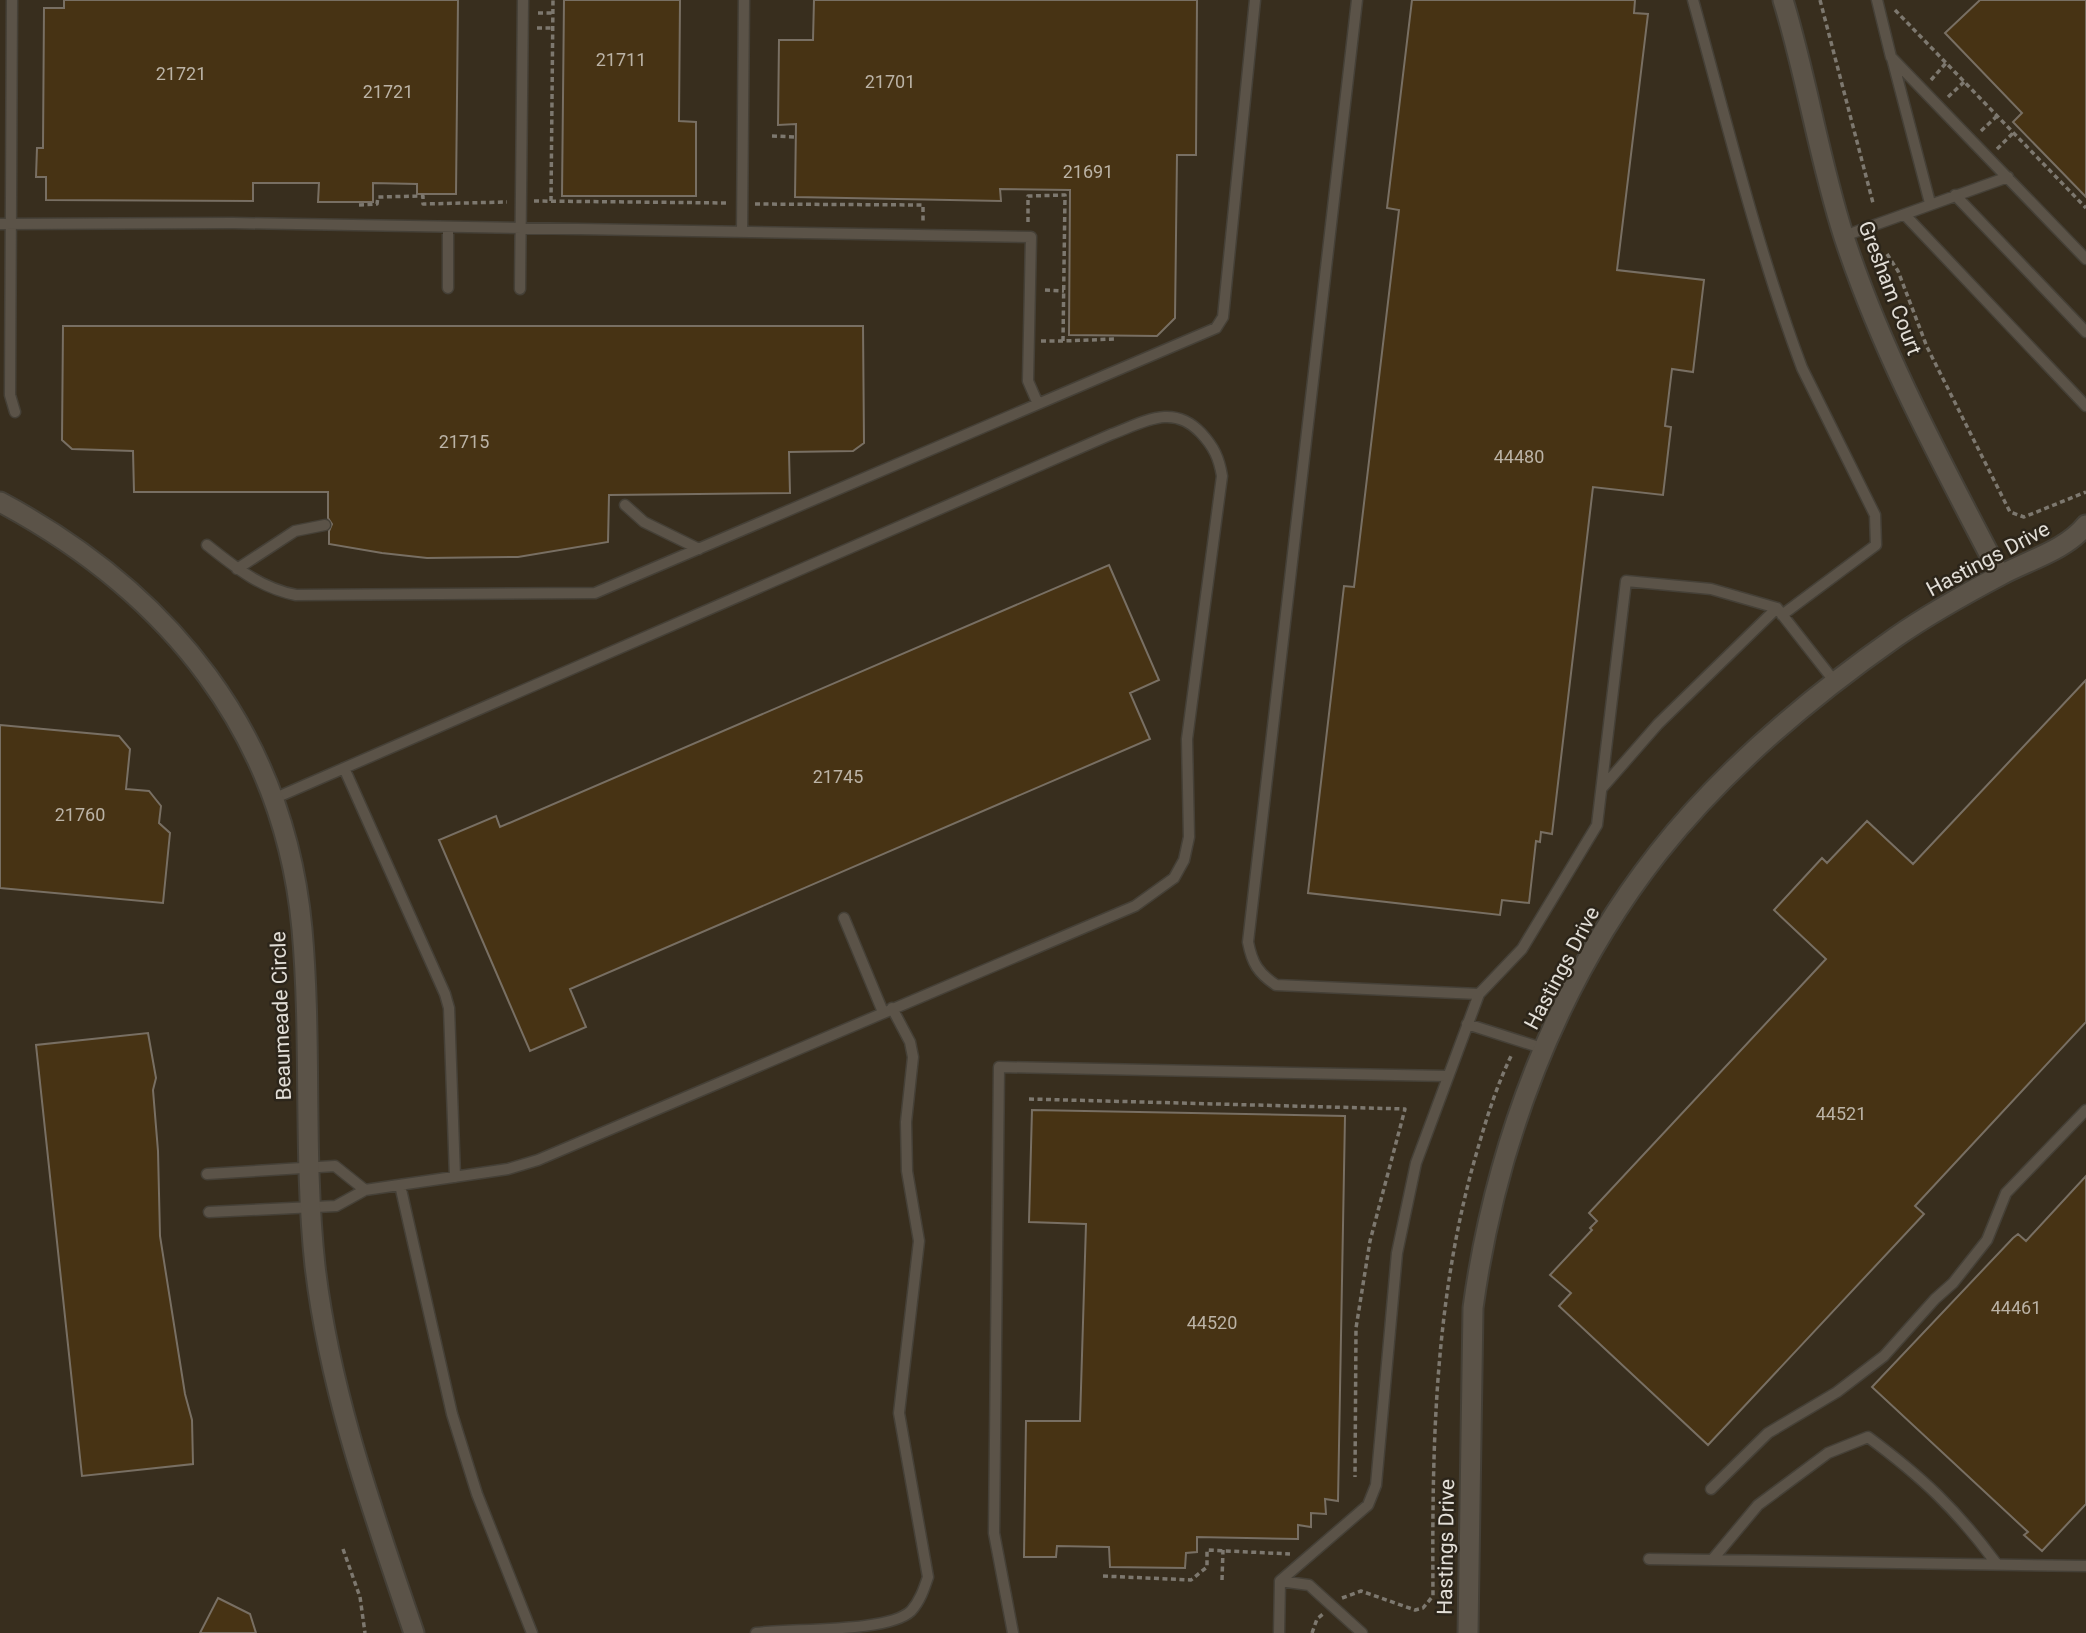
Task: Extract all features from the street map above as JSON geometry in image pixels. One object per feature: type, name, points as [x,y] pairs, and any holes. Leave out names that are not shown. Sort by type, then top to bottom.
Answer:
[{"type":"street","name":"Gresham Court","points":[[1783,0],[1844,236],[1908,398],[2000,575]]},
{"type":"street","name":"Beaumeade Circle","points":[[0,502],[82,551],[152,608],[218,692],[240,728],[274,799],[292,861],[302,930],[310,1209],[319,1290],[340,1402],[374,1522],[415,1633]]},
{"type":"street","name":"Hastings Drive","points":[[1468,1633],[1476,1288],[1490,1213],[1507,1148],[1545,1049],[1585,965],[1658,853],[1738,765],[1835,682],[1924,618],[2000,575],[2082,535]]},
{"type":"lane","points":[[12,0],[5,224],[10,395],[15,412]]},
{"type":"lane","points":[[520,289],[523,0]]},
{"type":"lane","points":[[742,232],[744,0]]},
{"type":"lane","points":[[207,545],[237,569],[272,590],[296,594],[595,593],[1216,328],[1223,317],[1255,0]]},
{"type":"lane","points":[[1357,0],[1248,942],[1252,961],[1262,975],[1276,985],[1479,994]]},
{"type":"lane","points":[[1602,789],[1658,724],[1779,612],[1876,545],[1875,515],[1802,368],[1792,342],[1751,215],[1693,0]]},
{"type":"lane","points":[[1877,0],[1930,203]]},
{"type":"lane","points":[[1891,57],[2086,259]]},
{"type":"lane","points":[[1844,236],[2008,177]]},
{"type":"lane","points":[[1955,195],[2086,332]]},
{"type":"lane","points":[[1905,215],[2086,406]]},
{"type":"lane","points":[[5,224],[233,223],[1031,237],[1028,381],[1038,404]]},
{"type":"lane","points":[[447,288],[448,227]]},
{"type":"lane","points":[[209,1212],[336,1206],[365,1190],[508,1169],[538,1160],[1135,906],[1174,878],[1184,860],[1189,836],[1186,739],[1222,476],[1219,458],[1211,444],[1178,416],[1160,417],[1112,434],[274,799]]},
{"type":"lane","points":[[625,505],[644,523],[699,549]]},
{"type":"lane","points":[[237,569],[295,531],[325,525]]},
{"type":"lane","points":[[1280,1581],[1301,1566],[1368,1506],[1376,1485],[1397,1253],[1416,1163],[1479,994],[1522,949],[1597,825],[1626,581],[1710,589],[1779,612],[1835,682]]},
{"type":"lane","points":[[344,768],[449,1008],[455,1177]]},
{"type":"lane","points":[[756,1633],[787,1628],[880,1626],[909,1612],[922,1596],[928,1577],[900,1412],[919,1241],[907,1171],[906,1122],[913,1057],[910,1042],[888,1010],[844,918]]},
{"type":"lane","points":[[1467,1024],[1545,1049]]},
{"type":"lane","points":[[1013,1633],[993,1533],[999,1068],[1447,1076]]},
{"type":"lane","points":[[1711,1489],[1768,1433],[1837,1392],[1884,1356],[1935,1299],[1954,1283],[1987,1240],[2007,1193],[2086,1110]]},
{"type":"lane","points":[[207,1174],[335,1166],[365,1190]]},
{"type":"lane","points":[[400,1185],[452,1414],[477,1494],[532,1633]]},
{"type":"lane","points":[[1712,1560],[1758,1505],[1828,1453],[1868,1437],[1921,1477],[1969,1527],[1996,1563]]},
{"type":"lane","points":[[1649,1559],[2086,1566]]},
{"type":"lane","points":[[1279,1633],[1280,1581]]},
{"type":"lane","points":[[1280,1581],[1308,1585],[1362,1633]]},
{"type":"path","points":[[551,201],[553,0]]},
{"type":"path","points":[[1820,0],[1873,203]]},
{"type":"path","points":[[1891,6],[2086,208]]},
{"type":"path","points":[[1923,90],[1946,63]]},
{"type":"path","points":[[1939,106],[1964,82]]},
{"type":"path","points":[[1971,139],[1997,116]]},
{"type":"path","points":[[1989,158],[2013,133]]},
{"type":"path","points":[[772,136],[796,137]]},
{"type":"path","points":[[1028,226],[1028,195],[1065,195],[1063,341]]},
{"type":"path","points":[[359,205],[377,204],[378,197],[423,197],[423,204],[509,202]]},
{"type":"path","points":[[532,201],[923,205],[923,225]]},
{"type":"path","points":[[1887,254],[1898,271],[1927,347],[2010,512],[2024,517],[2086,492]]},
{"type":"path","points":[[1030,290],[1064,291]]},
{"type":"path","points":[[1029,341],[1115,339]]},
{"type":"path","points":[[1342,1598],[1361,1591],[1415,1610],[1423,1608],[1433,1596],[1432,1438],[1444,1306],[1457,1226],[1485,1121],[1518,1040]]},
{"type":"path","points":[[1029,1099],[1405,1109],[1370,1241],[1356,1328],[1355,1477]]},
{"type":"path","points":[[343,1549],[360,1597],[365,1633]]},
{"type":"path","points":[[1103,1576],[1191,1580],[1207,1567],[1207,1550],[1288,1552],[1301,1566]]},
{"type":"path","points":[[1222,1580],[1223,1550]]},
{"type":"shaded area","points":[[0,0],[2086,0],[2086,1633],[0,1633]]},
{"type":"building","points":[[64,0],[458,0],[456,194],[417,194],[417,184],[373,183],[373,202],[318,202],[319,183],[253,183],[253,201],[46,200],[46,177],[36,177],[37,148],[43,148],[44,8],[64,8]]},
{"type":"building","points":[[564,0],[680,0],[679,121],[696,122],[696,196],[562,196]]},
{"type":"building","points":[[814,0],[1197,0],[1196,155],[1177,155],[1175,318],[1157,336],[1069,335],[1070,190],[1000,189],[1001,201],[795,197],[796,124],[778,125],[779,40],[813,40]]},
{"type":"building","points":[[1412,0],[1635,0],[1634,13],[1648,14],[1617,270],[1704,280],[1693,372],[1672,369],[1665,426],[1671,427],[1663,495],[1593,487],[1552,834],[1541,832],[1540,842],[1536,841],[1529,903],[1502,900],[1500,915],[1308,893],[1344,586],[1354,587],[1399,210],[1387,208]]},
{"type":"building","points":[[1980,0],[2086,0],[2086,197],[2013,122],[2022,113],[1945,33]]},
{"type":"building","points":[[63,326],[863,326],[864,443],[853,451],[789,452],[790,493],[609,495],[608,542],[518,557],[427,558],[382,553],[329,544],[332,524],[328,518],[328,492],[134,492],[133,451],[72,449],[62,440]]},
{"type":"building","points":[[1109,565],[1159,680],[1130,693],[1150,739],[570,989],[586,1027],[530,1051],[439,840],[496,816],[500,827]]},
{"type":"building","points":[[2086,680],[2086,1022],[1915,1206],[1924,1214],[1708,1445],[1559,1306],[1571,1293],[1550,1275],[1592,1230],[1590,1228],[1597,1221],[1589,1213],[1826,959],[1774,910],[1822,858],[1827,863],[1867,821],[1913,864]]},
{"type":"building","points":[[0,725],[119,736],[130,749],[126,789],[149,791],[161,806],[159,823],[170,833],[163,903],[0,888]]},
{"type":"building","points":[[148,1033],[156,1078],[153,1090],[160,1236],[185,1394],[192,1420],[193,1464],[82,1476],[36,1045]]},
{"type":"building","points":[[1032,1110],[1345,1116],[1338,1501],[1325,1499],[1326,1514],[1311,1513],[1311,1527],[1298,1525],[1298,1539],[1197,1537],[1197,1552],[1186,1553],[1185,1568],[1110,1567],[1109,1547],[1057,1546],[1056,1557],[1024,1557],[1026,1421],[1080,1421],[1086,1224],[1029,1222]]},
{"type":"building","points":[[2086,1176],[2086,1504],[2042,1551],[2024,1535],[2028,1532],[1872,1387],[2013,1238],[2018,1234],[2026,1241]]},
{"type":"building","points":[[218,1598],[250,1614],[256,1633],[200,1633]]}]
